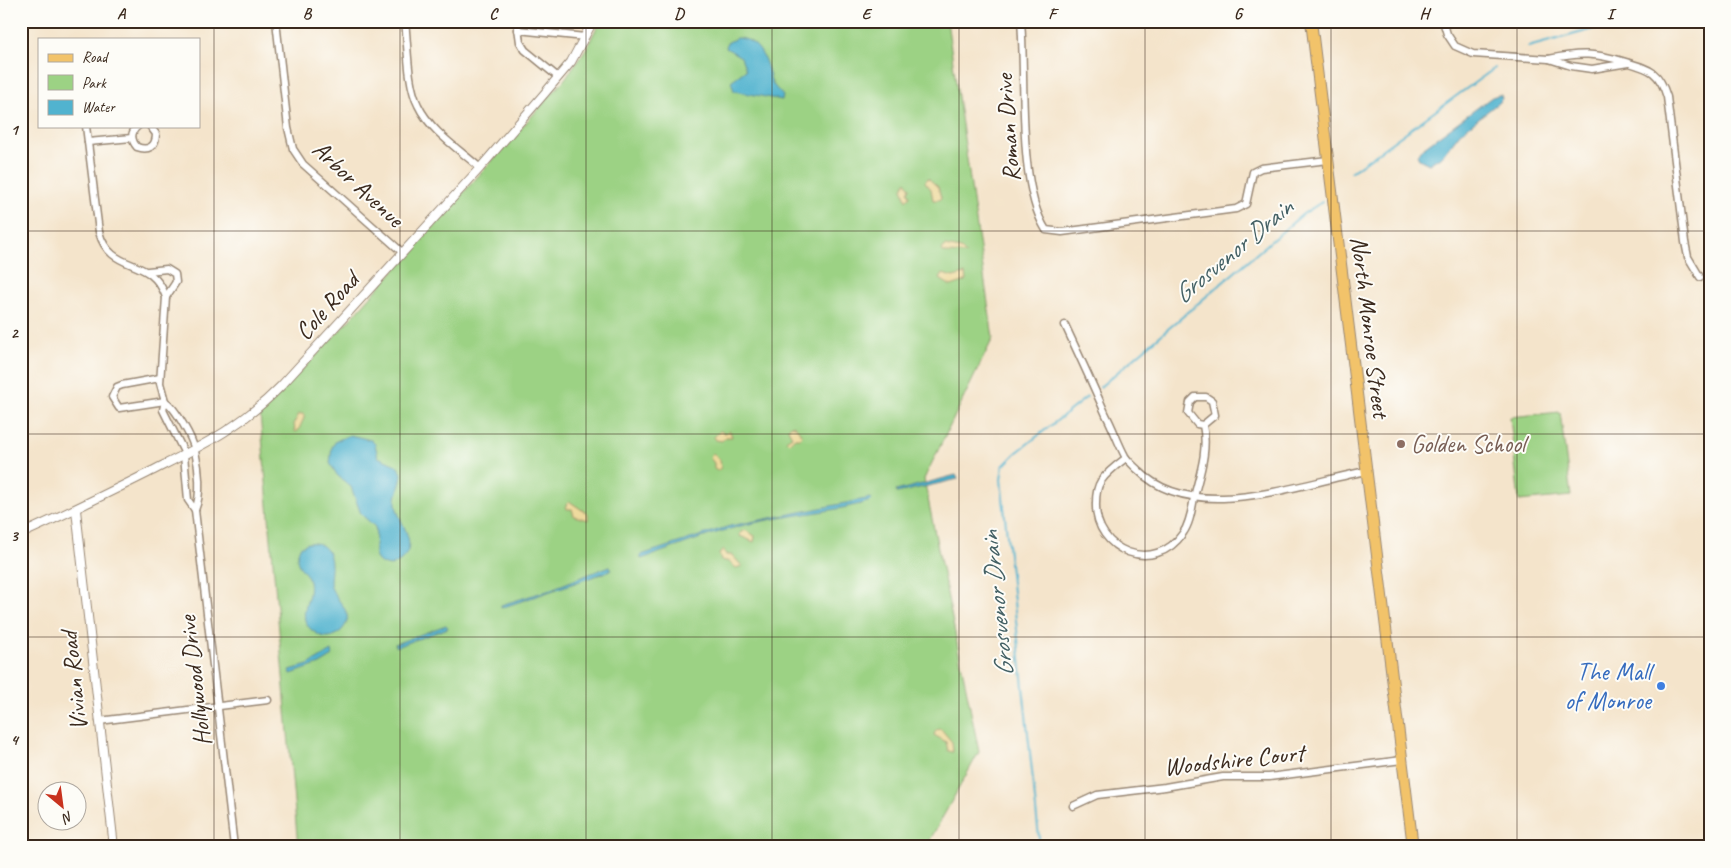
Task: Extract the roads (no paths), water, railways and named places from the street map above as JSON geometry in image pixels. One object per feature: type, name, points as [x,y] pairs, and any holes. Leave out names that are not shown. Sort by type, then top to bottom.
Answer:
[{"type":"main road","name":"North Monroe Street","points":[[1311,21],[1413,847]]},
{"type":"street","name":"Arbor Avenue","points":[[276,21],[288,128],[293,149],[303,164],[403,253]]},
{"type":"street","points":[[405,21],[412,83],[417,105],[431,124],[480,168]]},
{"type":"street","points":[[517,21],[520,42],[525,50],[558,77]]},
{"type":"street","name":"Cole Road","points":[[21,534],[76,510],[195,449],[237,426],[266,402],[480,168],[558,77],[585,37],[593,21]]},
{"type":"street","name":"Roman Drive","points":[[1021,21],[1025,133],[1030,180],[1037,212],[1046,230],[1062,232],[1236,209],[1246,204],[1253,172],[1262,168],[1328,160]]},
{"type":"street","points":[[1443,21],[1447,34],[1455,46],[1473,54],[1549,59],[1587,53],[1643,65],[1651,70],[1664,86],[1668,97],[1685,242],[1688,257],[1700,277]]},
{"type":"street","points":[[518,30],[585,37]]},
{"type":"street","points":[[1549,59],[1571,66],[1592,69],[1629,63]]},
{"type":"street","points":[[86,128],[99,232],[103,244],[115,258],[148,271],[161,284],[166,297],[160,378],[165,401],[163,410],[185,454]]},
{"type":"street","points":[[136,128],[132,133],[132,138],[139,148],[150,148],[157,137],[152,128]]},
{"type":"street","points":[[88,142],[132,138]]},
{"type":"street","points":[[148,271],[168,269],[174,274],[176,282],[166,297]]},
{"type":"street","points":[[1065,325],[1126,458],[1146,478],[1158,486],[1194,498],[1230,497],[1293,489],[1325,478],[1367,471]]},
{"type":"street","points":[[160,378],[122,385],[113,392],[112,397],[119,408],[126,409],[165,401],[172,405],[195,449]]},
{"type":"street","points":[[1201,396],[1212,401],[1215,407],[1215,415],[1203,425],[1197,424],[1188,412],[1190,402],[1194,397],[1201,396]]},
{"type":"street","points":[[1126,458],[1100,482],[1096,497],[1095,514],[1100,530],[1117,547],[1127,553],[1148,554],[1170,546],[1184,532],[1204,453],[1206,440],[1203,425]]},
{"type":"street","name":"Hollywood Drive","points":[[195,449],[199,500],[195,510]]},
{"type":"street","name":"Hollywood Drive","points":[[185,454],[188,500],[195,510],[234,847]]},
{"type":"street","name":"Vivian Road","points":[[76,510],[114,847]]},
{"type":"street","points":[[99,721],[268,700]]},
{"type":"street","name":"Woodshire Court","points":[[1073,806],[1097,795],[1165,787],[1223,777],[1269,776],[1402,760]]},
{"type":"water","points":[[736,38],[751,42],[761,52],[772,82],[783,96],[782,100],[734,91],[731,81],[746,70],[741,57],[726,48],[727,43]]},
{"type":"water","points":[[1501,95],[1502,99],[1460,133],[1443,155],[1429,164],[1419,159],[1417,155],[1420,150],[1492,97]]},
{"type":"water","points":[[350,435],[371,440],[375,444],[378,457],[396,465],[402,473],[396,504],[408,536],[409,544],[407,552],[402,559],[391,566],[378,561],[375,551],[375,527],[361,514],[351,487],[337,475],[330,463],[332,447],[336,441]]},
{"type":"water","points":[[956,475],[958,479],[897,493],[896,491]]},
{"type":"water","points":[[871,498],[871,501],[843,508],[743,525],[641,559],[641,555],[730,526]]},
{"type":"water","points":[[308,543],[319,544],[329,553],[331,587],[347,614],[346,625],[341,631],[327,637],[313,631],[305,620],[304,614],[310,589],[307,577],[297,559],[300,547]]},
{"type":"water","points":[[610,566],[612,570],[501,608],[501,605],[546,591]]},
{"type":"water","points":[[446,625],[448,628],[396,647],[395,644]]},
{"type":"water","points":[[332,651],[333,656],[320,664],[291,674],[290,670],[308,665]]},
{"type":"waterway","name":"Grosvenor Drain","points":[[1528,47],[1623,21]]},
{"type":"waterway","name":"Grosvenor Drain","points":[[1351,172],[1495,68]]},
{"type":"waterway","name":"Grosvenor Drain","points":[[1100,387],[1303,214],[1322,202]]},
{"type":"waterway","name":"Grosvenor Drain","points":[[1040,847],[1001,479],[1003,466],[1016,453],[1087,397]]},
{"type":"place","name":"Golden School","points":[[1401,444]]},
{"type":"place","name":"The Mall of Monroe","points":[[1661,686]]}]
